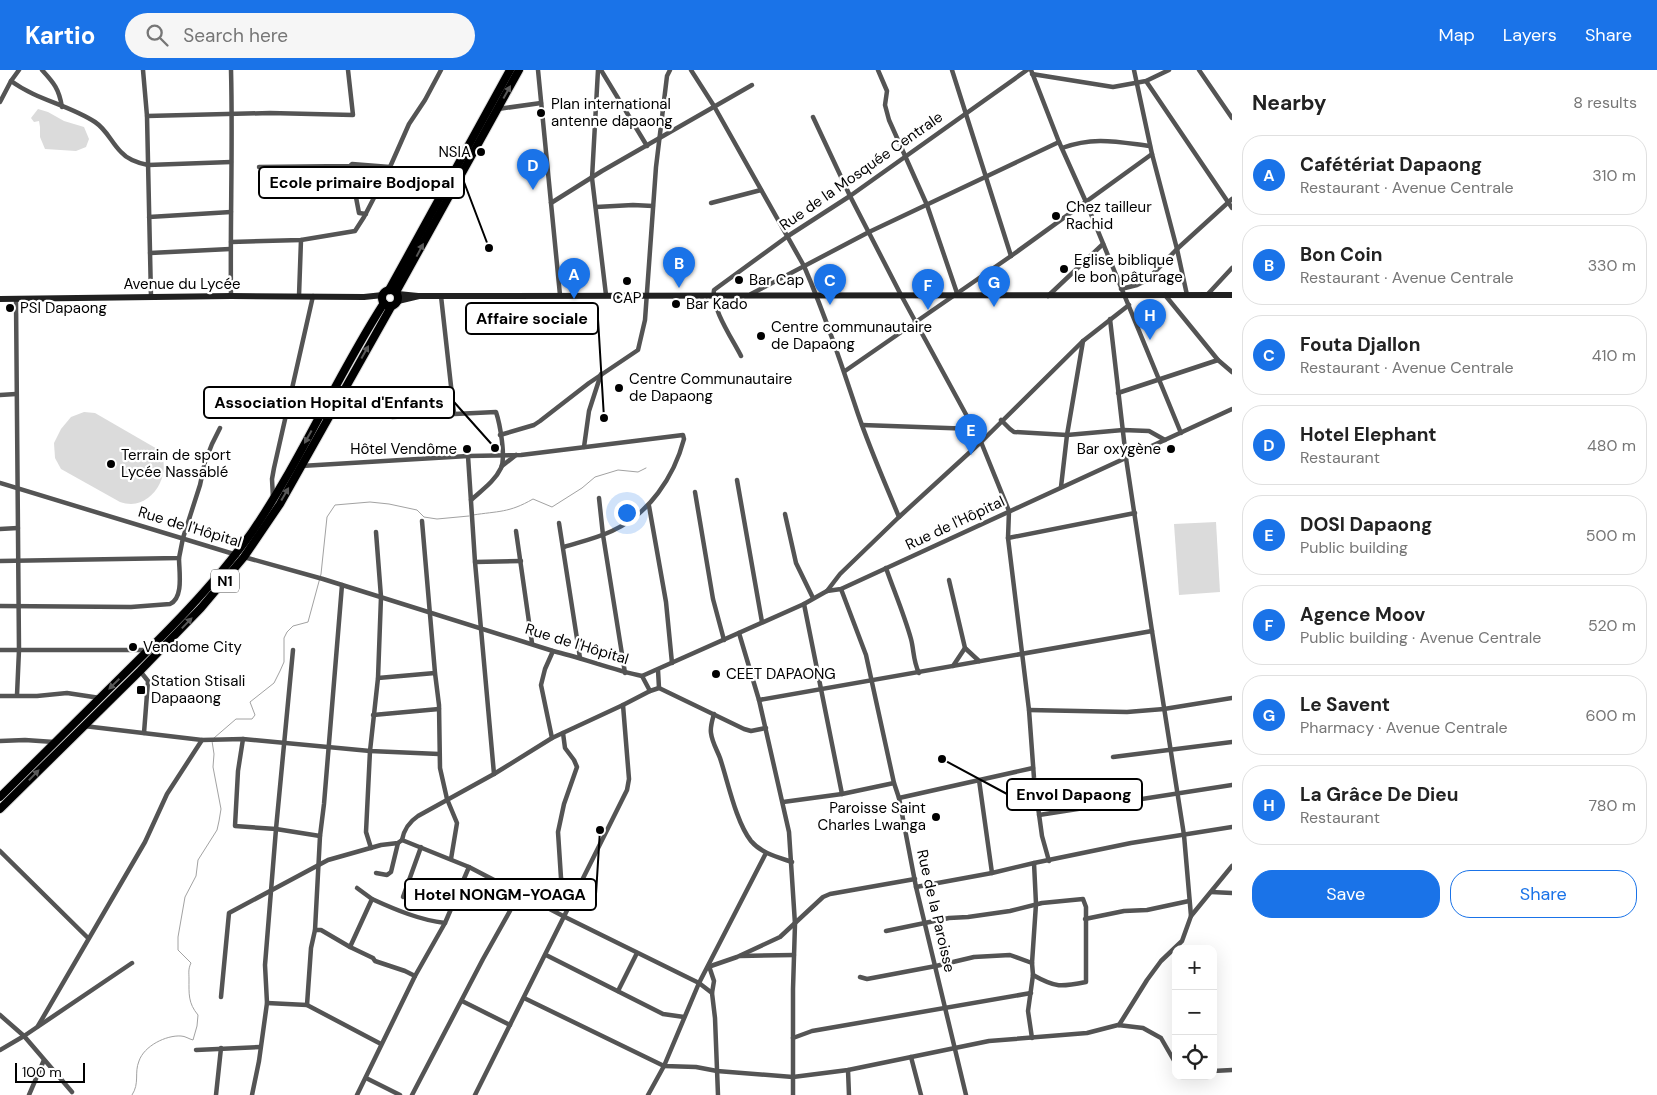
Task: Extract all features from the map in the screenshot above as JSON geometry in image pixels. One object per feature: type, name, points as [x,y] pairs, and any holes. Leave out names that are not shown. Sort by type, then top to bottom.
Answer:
[{"type":"highway","name":"N1","points":[[0,797],[59,744],[84,726],[140,671],[201,608],[244,557],[280,504],[301,466],[510,70]]},
{"type":"highway","name":"N1","points":[[0,809],[100,698],[193,603],[251,533],[390,298],[441,197],[497,109],[519,70]]},
{"type":"main road","name":"Avenue du Lycée","points":[[0,300],[151,296],[390,298],[560,295],[956,294],[1048,296],[1123,292],[1165,295],[1232,295]]},
{"type":"street","points":[[0,102],[11,80],[19,70]]},
{"type":"street","points":[[42,70],[54,83],[60,94],[62,107]]},
{"type":"street","points":[[143,70],[147,116],[151,296]]},
{"type":"street","points":[[231,70],[231,296]]},
{"type":"street","points":[[147,116],[270,113],[353,115],[348,70]]},
{"type":"street","points":[[231,242],[301,240],[354,231],[366,214],[389,169],[408,124],[425,100],[441,70]]},
{"type":"street","points":[[538,70],[560,295]]},
{"type":"street","points":[[600,70],[647,146]]},
{"type":"street","points":[[600,70],[592,178],[606,295]]},
{"type":"street","points":[[500,435],[534,425],[601,374],[638,350],[645,320],[653,206],[670,70]]},
{"type":"street","points":[[691,70],[714,106],[804,266],[845,371],[862,425],[899,517]]},
{"type":"street","points":[[878,70],[887,91],[885,104],[888,116],[927,205],[956,294]]},
{"type":"street","points":[[952,70],[1011,256]]},
{"type":"street","name":"Rue de la Mosquée Centrale","points":[[713,295],[714,290],[788,236],[850,196],[1027,70]]},
{"type":"street","points":[[1134,70],[1150,146],[1187,295]]},
{"type":"street","points":[[1032,72],[1106,86],[1119,86],[1146,81],[1169,70]]},
{"type":"street","points":[[1199,70],[1232,118]]},
{"type":"street","points":[[1032,72],[1059,142],[1086,202],[1181,433]]},
{"type":"street","points":[[11,80],[22,89],[96,122],[109,134],[121,152],[137,162],[148,165],[231,162]]},
{"type":"street","points":[[1123,292],[1147,280],[1177,249],[1231,203],[1146,81]]},
{"type":"street","points":[[551,203],[752,85]]},
{"type":"street","points":[[497,109],[541,103]]},
{"type":"street","points":[[813,117],[850,196],[901,295],[975,429],[1009,511],[1008,538],[1029,710],[1033,768],[1042,836],[1049,860]]},
{"type":"street","points":[[1062,148],[1076,142],[1093,140],[1150,146]]},
{"type":"street","points":[[749,295],[869,232],[1059,142]]},
{"type":"street","points":[[845,371],[1011,256],[1152,154]]},
{"type":"street","points":[[259,167],[350,166],[352,164],[389,169],[441,197]]},
{"type":"street","points":[[350,166],[359,213],[366,214]]},
{"type":"street","points":[[711,203],[761,190]]},
{"type":"street","points":[[596,207],[653,206]]},
{"type":"street","points":[[150,217],[231,212]]},
{"type":"street","points":[[299,296],[301,240]]},
{"type":"street","points":[[1048,296],[1103,244]]},
{"type":"street","points":[[150,254],[230,249]]},
{"type":"street","points":[[1207,295],[1232,268]]},
{"type":"street","points":[[713,295],[719,313],[741,356]]},
{"type":"street","points":[[1165,295],[1218,360],[1232,372]]},
{"type":"street","points":[[273,498],[272,480],[274,468],[313,296]]},
{"type":"street","points":[[441,296],[454,413]]},
{"type":"street","points":[[16,299],[17,560],[19,606],[17,695]]},
{"type":"street","points":[[827,591],[840,574],[981,442],[1083,341],[1128,305]]},
{"type":"street","points":[[1110,319],[1126,458],[1184,835],[1190,901],[1190,916],[1182,941],[1161,961],[1146,980],[1119,1025]]},
{"type":"street","points":[[1060,487],[1083,341]]},
{"type":"street","points":[[1118,393],[1218,360]]},
{"type":"street","points":[[584,447],[589,411],[601,374]]},
{"type":"street","points":[[0,395],[16,394]]},
{"type":"street","name":"Rue de l'Hôpital","points":[[0,483],[244,557],[321,578],[625,673],[642,676],[804,604],[827,591],[841,589],[1232,409]]},
{"type":"street","points":[[392,417],[494,412],[500,435],[502,466]]},
{"type":"street","points":[[1002,420],[1014,432],[1067,435],[1123,430],[1149,432],[1165,440]]},
{"type":"street","points":[[862,425],[975,429]]},
{"type":"street","points":[[0,606],[131,606],[170,604],[174,602],[178,594],[179,558],[183,538],[209,451],[220,428]]},
{"type":"street","points":[[301,466],[516,455],[683,435],[684,439],[674,467],[649,506],[618,528],[603,535],[564,547]]},
{"type":"street","points":[[471,500],[491,482],[502,466],[516,455]]},
{"type":"street","points":[[468,456],[475,562],[494,774]]},
{"type":"street","points":[[737,480],[762,622]]},
{"type":"street","points":[[695,492],[713,599],[724,640]]},
{"type":"street","points":[[599,498],[625,673]]},
{"type":"street","points":[[649,506],[666,602],[672,663]]},
{"type":"street","points":[[1008,538],[1135,513]]},
{"type":"street","points":[[785,514],[796,563],[813,598]]},
{"type":"street","points":[[422,521],[439,709],[440,768],[447,799],[457,823],[451,858]]},
{"type":"street","points":[[559,523],[580,658]]},
{"type":"street","points":[[0,529],[18,528]]},
{"type":"street","points":[[516,531],[532,643]]},
{"type":"street","points":[[371,848],[366,832],[370,751],[378,678],[382,597],[376,532]]},
{"type":"street","points":[[0,561],[179,558]]},
{"type":"street","points":[[475,562],[521,561]]},
{"type":"street","points":[[886,568],[912,642],[915,664],[919,673]]},
{"type":"street","points":[[949,580],[965,648],[979,661]]},
{"type":"street","points":[[307,1005],[311,948],[315,930],[320,836],[325,797],[342,585]]},
{"type":"street","name":"Rue de la Paroisse","points":[[841,589],[865,651],[899,798],[916,887],[966,1095]]},
{"type":"street","points":[[804,604],[842,794]]},
{"type":"street","points":[[759,700],[919,673],[1021,653],[1152,632]]},
{"type":"street","points":[[739,633],[759,700],[789,832],[795,924],[793,1095]]},
{"type":"street","points":[[953,666],[965,648]]},
{"type":"street","points":[[0,650],[149,650]]},
{"type":"street","points":[[252,1095],[267,1003],[265,965],[293,650]]},
{"type":"street","points":[[552,738],[541,685],[545,669],[553,651]]},
{"type":"street","points":[[658,670],[660,688]]},
{"type":"street","points":[[140,671],[148,681],[144,733]]},
{"type":"street","points":[[378,678],[435,672]]},
{"type":"street","points":[[642,676],[650,691]]},
{"type":"street","points":[[376,874],[387,875],[391,872],[404,831],[410,821],[494,774],[552,738],[624,706],[650,691],[660,688],[744,729],[751,731],[766,728]]},
{"type":"street","points":[[0,696],[37,696],[67,693],[100,698]]},
{"type":"street","points":[[1029,710],[1120,712],[1164,709],[1232,698]]},
{"type":"street","points":[[475,1095],[628,787],[624,706]]},
{"type":"street","points":[[374,715],[439,709]]},
{"type":"street","points":[[714,714],[711,728],[712,741],[720,758],[734,802],[752,841],[766,853],[792,862]]},
{"type":"street","points":[[84,726],[202,740],[243,739],[370,751],[439,754]]},
{"type":"street","points":[[563,733],[565,748],[577,767],[564,804],[558,832],[561,878],[572,900]]},
{"type":"street","points":[[1,739],[59,744]]},
{"type":"street","points":[[243,739],[238,771],[235,826],[276,829],[320,836]]},
{"type":"street","points":[[38,1026],[145,842],[167,794],[202,740]]},
{"type":"street","points":[[1113,757],[1232,742]]},
{"type":"street","points":[[899,798],[1033,768]]},
{"type":"street","points":[[979,780],[992,873]]},
{"type":"street","points":[[783,802],[842,794],[894,783]]},
{"type":"street","points":[[1039,815],[1232,785]]},
{"type":"street","points":[[916,887],[992,873],[1131,843],[1232,827]]},
{"type":"street","points":[[221,997],[229,913],[318,864],[380,845],[400,842],[421,847],[451,858],[564,917],[699,983],[712,993]]},
{"type":"street","points":[[403,897],[421,847]]},
{"type":"street","points":[[0,852],[88,938]]},
{"type":"street","points":[[648,1095],[664,1066],[699,983],[709,967],[766,853]]},
{"type":"street","points":[[1032,1038],[1028,1011],[1034,975],[1032,962],[1036,904],[1034,863]]},
{"type":"street","points":[[1190,916],[1232,866]]},
{"type":"street","points":[[357,1095],[414,976],[445,923],[469,867]]},
{"type":"street","points":[[709,967],[737,957],[780,937],[817,901],[830,894],[915,879]]},
{"type":"street","points":[[358,888],[372,899],[412,916],[432,922],[445,923]]},
{"type":"street","points":[[1211,892],[1232,893]]},
{"type":"street","points":[[412,1095],[482,959],[520,894]]},
{"type":"street","points":[[350,948],[372,899]]},
{"type":"street","points":[[886,931],[950,918],[968,918],[1010,911],[1036,904],[1083,899],[1086,907],[1086,982],[1057,986],[1034,975]]},
{"type":"street","points":[[1086,919],[1124,911],[1147,910],[1190,901]]},
{"type":"street","points":[[315,930],[321,930],[350,948],[373,958],[375,961],[414,976]]},
{"type":"street","points":[[618,991],[637,953]]},
{"type":"street","points":[[546,955],[663,1014],[684,1017]]},
{"type":"street","points":[[737,957],[794,955]]},
{"type":"street","points":[[860,977],[867,979],[974,957],[1010,955],[1032,962]]},
{"type":"street","points":[[0,1050],[132,964]]},
{"type":"street","points":[[709,967],[714,981],[712,993],[715,1018],[718,1095]]},
{"type":"street","points":[[794,1038],[812,1031],[1031,993]]},
{"type":"street","points":[[524,998],[664,1066],[696,1067],[717,1071],[792,1077],[848,1070],[989,1041],[1088,1033],[1119,1025],[1143,1028],[1162,1038],[1172,1057]]},
{"type":"street","points":[[462,1001],[510,1025]]},
{"type":"street","points":[[267,1003],[307,1005],[381,1044]]},
{"type":"street","points":[[0,1015],[24,1036],[72,1092]]},
{"type":"street","points":[[196,1050],[260,1047]]},
{"type":"street","points":[[216,1095],[221,1048]]},
{"type":"street","points":[[911,1057],[921,1095]]},
{"type":"street","points":[[29,1095],[44,1060]]},
{"type":"street","points":[[848,1070],[849,1095]]},
{"type":"street","points":[[1217,1071],[1232,1070]]},
{"type":"street","points":[[366,1078],[400,1095]]},
{"type":"shaded area","points":[[38,109],[64,121],[84,127],[89,139],[86,147],[76,151],[45,149],[40,137],[39,121],[34,122],[31,118]]},
{"type":"shaded area","name":"Terrain de sport Lycée Nassablé","points":[[84,412],[95,413],[159,450],[163,458],[163,475],[160,484],[148,498],[131,504],[120,502],[61,469],[55,458],[54,443],[61,429],[71,417]]},
{"type":"shaded area","points":[[1216,522],[1220,592],[1179,595],[1174,524]]},
{"type":"waterway","points":[[473,515],[510,509],[533,499],[552,507],[582,488],[595,477],[618,470],[638,472],[646,468]]},
{"type":"waterway","points":[[214,738],[236,719],[252,719],[255,715],[250,702],[274,683],[284,662],[284,638],[287,632],[293,626],[308,622],[321,574],[327,517],[335,505],[370,502],[417,510],[424,517],[437,519],[469,516]]},
{"type":"waterway","points":[[132,1095],[136,1086],[138,1065],[146,1051],[156,1042],[169,1037],[182,1036],[193,1040],[197,1026],[198,1015],[192,1006],[189,994],[189,967],[191,963],[178,950],[178,937],[185,897],[196,876],[198,860],[217,830],[219,821],[221,809],[213,767],[212,741]]},
{"type":"place","name":"Plan international antenne dapaong","points":[[541,113]]},
{"type":"place","name":"NSIA","points":[[481,152]]},
{"type":"place","name":"Hotel Elephant","points":[[533,190]]},
{"type":"place","name":"Chez tailleur Rachid","points":[[1056,216]]},
{"type":"place","name":"Ecole primaire Bodjopal","points":[[489,248]]},
{"type":"place","name":"Eglise biblique le bon pâturage","points":[[1064,269]]},
{"type":"place","name":"Bar Cap","points":[[739,280]]},
{"type":"place","name":"CAP","points":[[627,281]]},
{"type":"place","name":"Bon Coin","points":[[679,288]]},
{"type":"place","name":"Cafétériat Dapaong","points":[[574,299]]},
{"type":"place","name":"Bar Kado","points":[[676,304]]},
{"type":"place","name":"Fouta Djallon","points":[[830,305]]},
{"type":"place","name":"Le Savent","points":[[994,307]]},
{"type":"place","name":"PSI Dapaong","points":[[10,308]]},
{"type":"place","name":"Agence Moov","points":[[928,310]]},
{"type":"place","name":"Centre communautaire de Dapaong","points":[[761,336]]},
{"type":"place","name":"La Grâce De Dieu","points":[[1150,340]]},
{"type":"place","name":"Centre Communautaire de Dapaong","points":[[619,388]]},
{"type":"place","name":"Affaire sociale","points":[[604,418]]},
{"type":"place","name":"Association Hopital d'Enfants","points":[[495,448]]},
{"type":"place","name":"Hôtel Vendôme","points":[[467,449]]},
{"type":"place","name":"Bar oxygène","points":[[1171,449]]},
{"type":"place","name":"DOSI Dapaong","points":[[971,455]]},
{"type":"place","name":"Terrain de sport Lycée Nassablé","points":[[111,464]]},
{"type":"place","name":"Vendome City","points":[[133,647]]},
{"type":"place","name":"CEET DAPAONG","points":[[716,674]]},
{"type":"place","name":"Station Stisali Dapaaong","points":[[141,690]]},
{"type":"place","name":"Envol Dapaong","points":[[942,759]]},
{"type":"place","name":"Paroisse Saint Charles Lwanga","points":[[936,817]]},
{"type":"place","name":"Hotel NONGM-YOAGA","points":[[600,830]]}]
